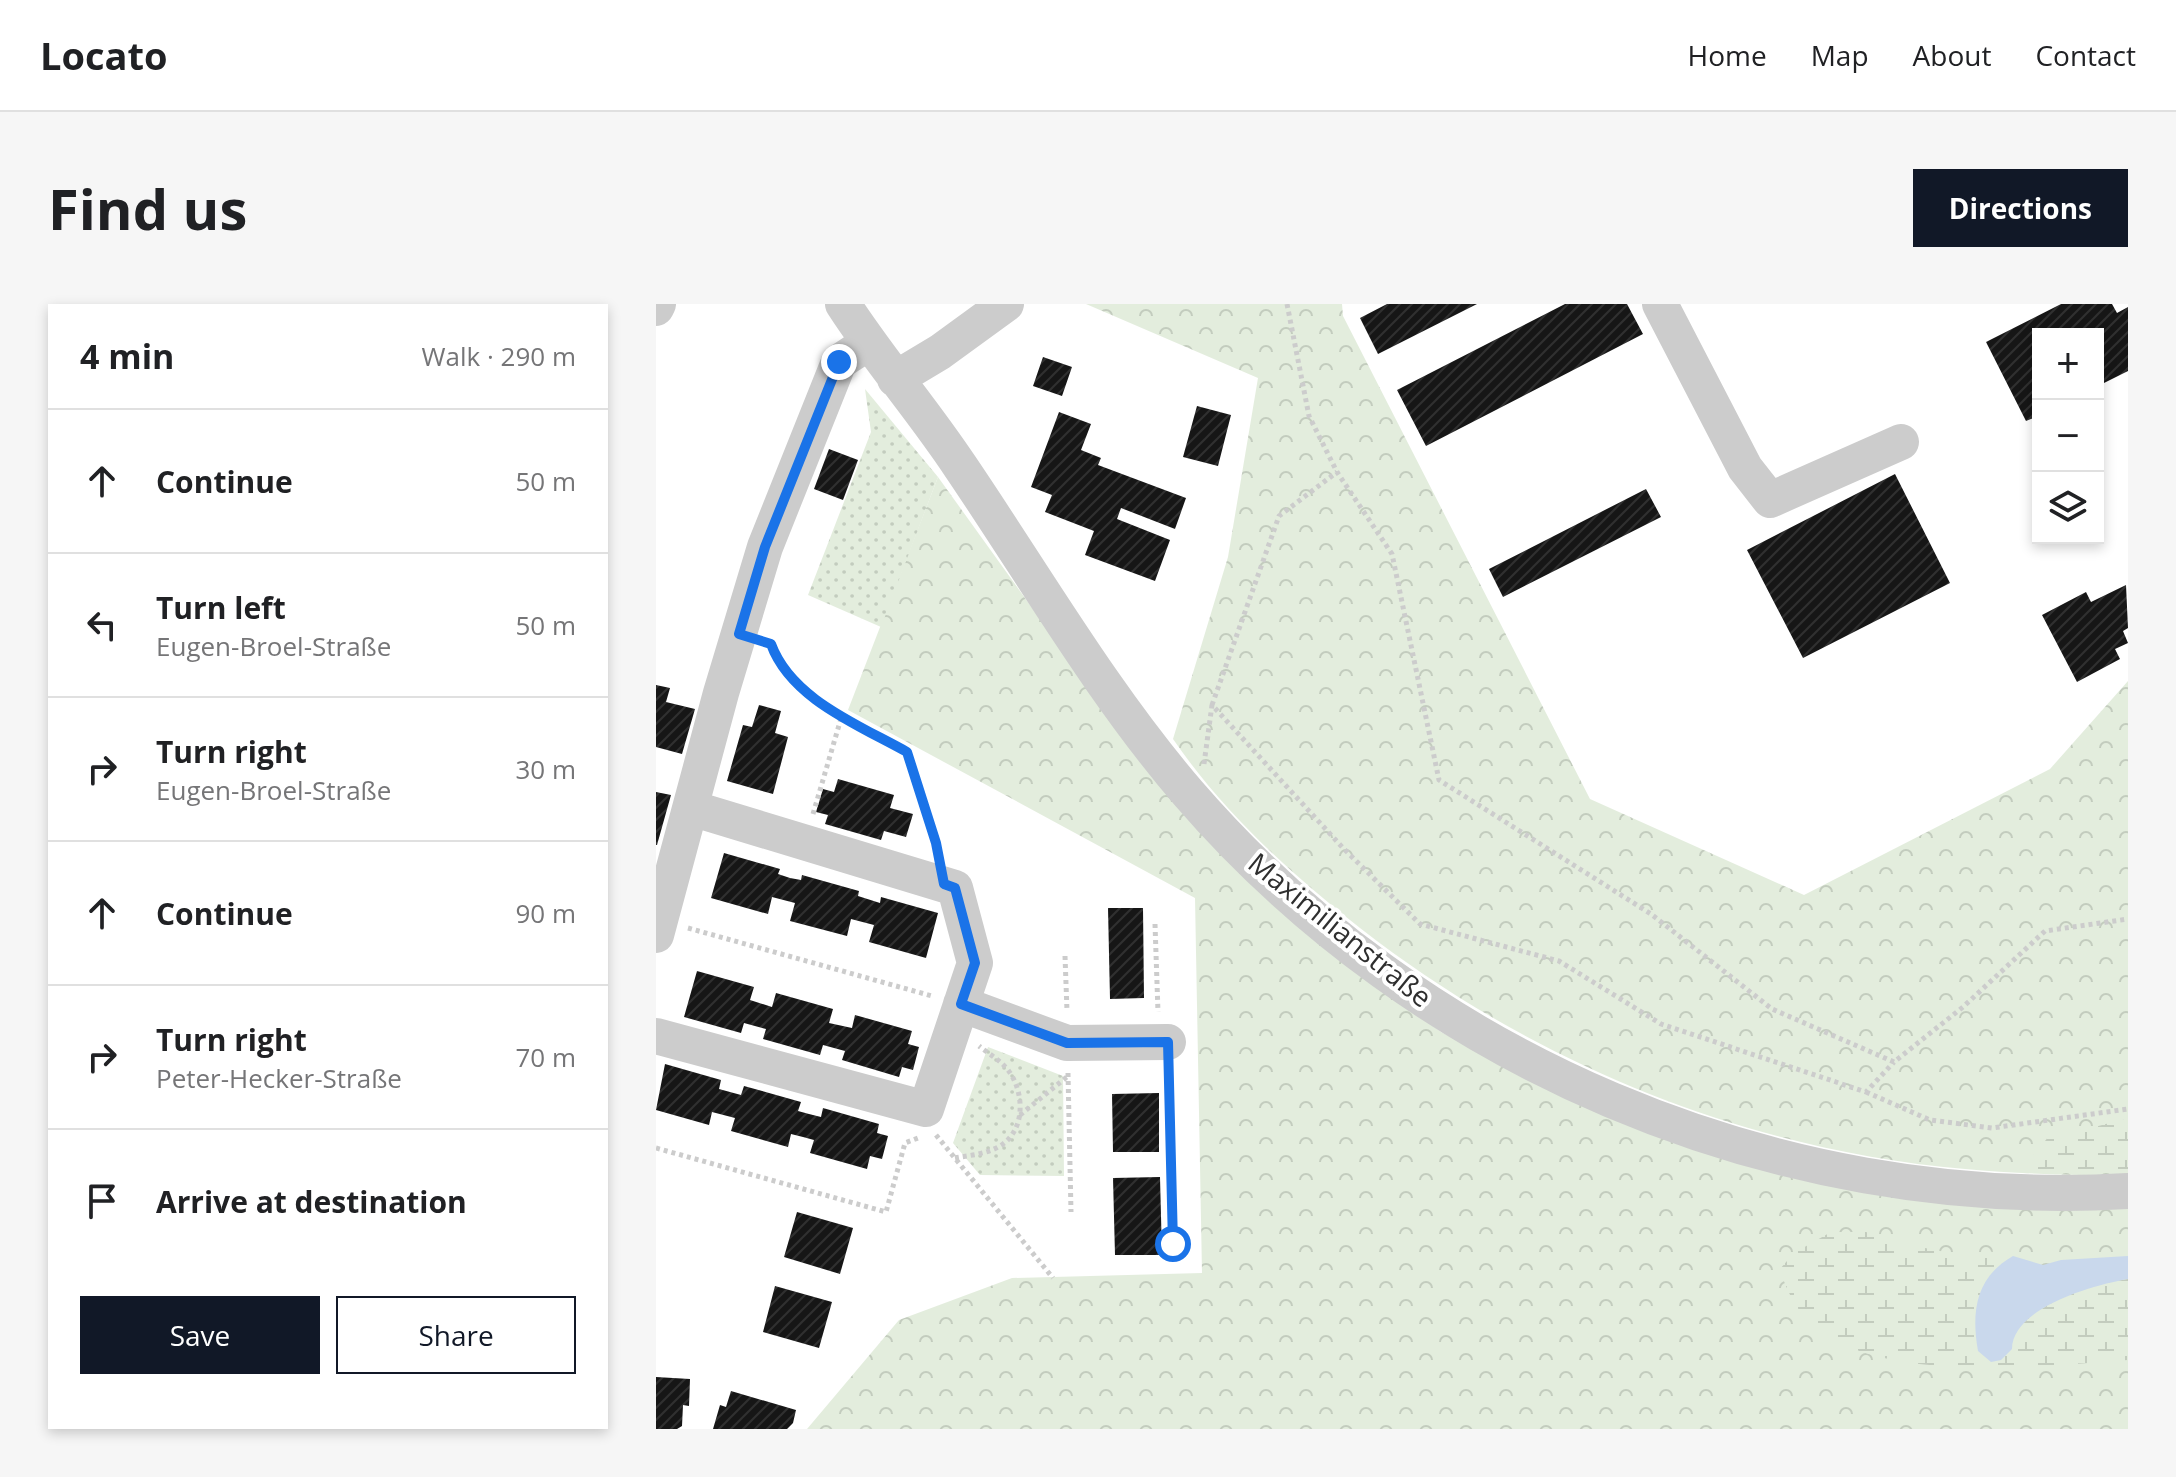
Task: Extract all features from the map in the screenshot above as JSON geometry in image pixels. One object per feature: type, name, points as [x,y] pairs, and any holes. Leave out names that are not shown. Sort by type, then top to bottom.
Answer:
[{"type":"street","name":"Maximilianstraße","points":[[843,304],[868,343],[934,427],[1119,701],[1199,805],[1256,865],[1380,970],[1510,1053],[1598,1095],[1735,1145],[1818,1167],[1968,1190],[2128,1191]]},
{"type":"street","points":[[895,379],[940,352],[1006,304]]},
{"type":"street","points":[[1660,304],[1745,468],[1770,500],[1901,442]]},
{"type":"street","points":[[658,928],[765,547],[839,362],[868,343]]},
{"type":"street","points":[[656,1036],[922,1123],[975,963],[955,888],[691,808]]},
{"type":"street","points":[[957,1014],[1068,1059],[1168,1042]]},
{"type":"path","points":[[1287,304],[1309,416],[1337,472],[1392,554],[1439,780],[1651,914],[1772,1009],[1894,1062]]},
{"type":"path","points":[[1199,805],[1212,705],[1279,516],[1337,472]]},
{"type":"path","points":[[739,634],[771,644],[787,672],[842,715],[907,752],[936,843],[944,884]]},
{"type":"path","points":[[1212,705],[1343,848],[1420,924],[1559,961],[1661,1024],[1866,1092],[1930,1120],[1992,1128],[2128,1109]]},
{"type":"path","points":[[805,842],[842,715]]},
{"type":"path","points":[[1866,1092],[1894,1062],[1963,1007],[2045,931],[2128,919]]},
{"type":"path","points":[[1155,924],[1157,1007],[1168,1042],[1173,1244]]},
{"type":"path","points":[[658,928],[957,1014],[1008,1070],[1018,1092],[1019,1116]]},
{"type":"path","points":[[1065,956],[1071,1212]]},
{"type":"path","points":[[955,1158],[981,1153],[1003,1143],[1019,1116],[1068,1059]]},
{"type":"path","points":[[656,1148],[886,1212],[905,1143],[923,1118],[1053,1278]]},
{"type":"green space","points":[[1086,304],[1342,304],[1343,316],[1590,799],[1804,895],[2050,769],[2128,681],[2128,1176],[1985,1171],[1883,1159],[1802,1142],[1723,1120],[1645,1092],[1569,1059],[1497,1020],[1427,976],[1334,907],[1236,817],[1173,739],[1228,557],[1258,378]]},
{"type":"green space","points":[[865,389],[938,477],[881,627],[808,595],[871,432]]},
{"type":"green space","points":[[938,477],[1066,655],[1297,925],[1441,1032],[1594,1111],[1741,1164],[1898,1198],[2034,1210],[2128,1207],[2128,1429],[807,1429],[899,1320],[1012,1278],[1202,1273],[1195,898],[848,710]]},
{"type":"green space","points":[[988,1047],[1063,1076],[1064,1176],[980,1175],[953,1143]]},
{"type":"green space","points":[[2128,1118],[2128,1173],[2021,1171],[2053,1131],[2091,1128]]},
{"type":"green space","points":[[1831,1232],[1866,1232],[1895,1242],[1960,1255],[1988,1251],[2013,1256],[1996,1266],[2012,1336],[2035,1314],[2064,1297],[2128,1279],[2128,1360],[2017,1367],[1938,1366],[1865,1353],[1833,1340],[1814,1327],[1799,1310],[1780,1269],[1794,1253]]},
{"type":"water","points":[[2013,1256],[2043,1265],[2061,1260],[2128,1256],[2128,1279],[2076,1293],[2039,1310],[2016,1334],[2012,1349],[2001,1360],[1991,1362],[1978,1351],[1976,1309],[1991,1274]]},
{"type":"building","points":[[1387,304],[1477,304],[1378,354],[1360,318]]},
{"type":"building","points":[[1565,304],[1627,304],[1643,334],[1426,446],[1397,390]]},
{"type":"building","points":[[2061,304],[2112,304],[2117,313],[2128,307],[2128,371],[2104,383],[2104,328],[2032,328],[2032,418],[2026,421],[1986,342]]},
{"type":"building","points":[[1043,357],[1072,367],[1062,396],[1033,386]]},
{"type":"building","points":[[1197,406],[1231,415],[1218,466],[1183,457]]},
{"type":"building","points":[[1059,412],[1091,424],[1081,450],[1101,458],[1098,465],[1186,498],[1175,529],[1121,508],[1117,519],[1170,540],[1155,581],[1085,555],[1094,531],[1045,512],[1052,495],[1031,487]]},
{"type":"building","points":[[829,449],[858,460],[843,500],[814,489]]},
{"type":"building","points":[[1895,474],[1950,583],[1803,658],[1747,550]]},
{"type":"building","points":[[1646,489],[1661,517],[1503,597],[1489,569]]},
{"type":"building","points":[[2126,585],[2128,628],[2123,631],[2128,643],[2115,649],[2120,659],[2077,682],[2042,615],[2086,592],[2091,602]]},
{"type":"building","points":[[656,685],[670,688],[666,702],[695,709],[682,754],[656,747]]},
{"type":"building","points":[[759,705],[781,711],[775,733],[788,737],[773,794],[727,781],[743,725],[752,727]]},
{"type":"building","points":[[838,779],[894,795],[890,808],[913,814],[906,837],[884,831],[881,840],[825,824],[828,815],[816,812],[823,789],[834,792]]},
{"type":"building","points":[[656,792],[671,795],[657,845],[656,845]]},
{"type":"building","points":[[724,853],[780,869],[778,874],[790,878],[801,880],[802,875],[859,891],[858,896],[880,903],[881,897],[938,913],[926,958],[869,942],[874,925],[851,919],[847,936],[790,921],[795,903],[772,897],[768,914],[711,898]]},
{"type":"building","points":[[1108,908],[1143,908],[1144,998],[1110,999]]},
{"type":"building","points":[[697,971],[754,987],[750,1000],[772,1007],[776,993],[833,1009],[829,1023],[852,1028],[855,1015],[912,1031],[908,1044],[919,1047],[913,1070],[902,1067],[899,1077],[842,1060],[845,1051],[823,1045],[820,1055],[763,1039],[766,1029],[744,1023],[741,1033],[684,1017]]},
{"type":"building","points":[[665,1064],[721,1080],[719,1089],[741,1095],[744,1086],[801,1102],[798,1111],[821,1117],[823,1108],[879,1124],[877,1133],[888,1136],[882,1159],[870,1156],[867,1169],[810,1153],[814,1140],[791,1134],[788,1147],[731,1131],[735,1118],[712,1112],[709,1125],[656,1110]]},
{"type":"building","points":[[1159,1093],[1159,1152],[1113,1152],[1112,1094]]},
{"type":"building","points":[[1160,1177],[1162,1255],[1115,1255],[1113,1178]]},
{"type":"building","points":[[797,1212],[853,1228],[840,1274],[784,1257]]},
{"type":"building","points":[[775,1286],[832,1302],[819,1348],[763,1332]]},
{"type":"building","points":[[656,1377],[690,1379],[689,1406],[683,1405],[682,1426],[677,1429],[656,1429]]},
{"type":"building","points":[[731,1391],[796,1410],[793,1423],[787,1429],[713,1429],[720,1405],[726,1407]]},
{"type":"route","points":[[839,362],[765,547],[739,634],[771,644],[776,657],[801,687],[842,715],[907,752],[936,843],[944,884],[955,888],[975,963],[961,1004],[1067,1043],[1168,1042],[1173,1244]]}]
